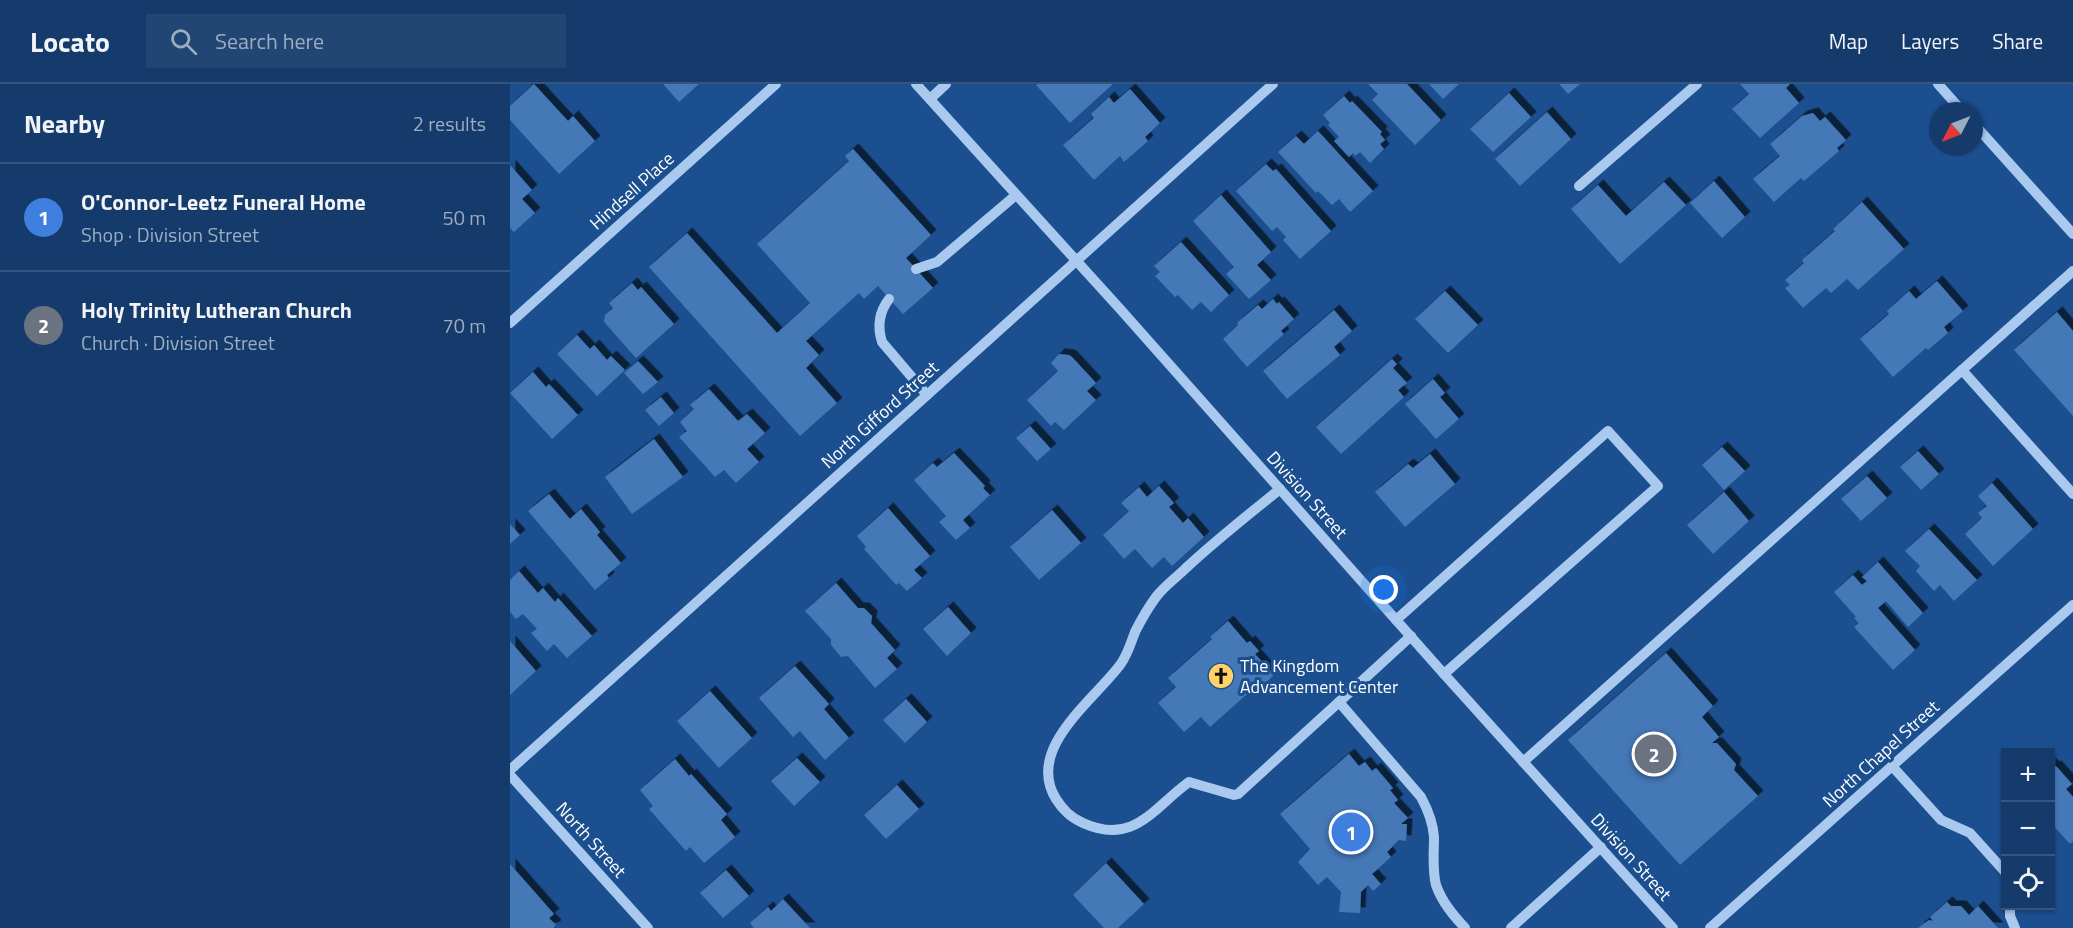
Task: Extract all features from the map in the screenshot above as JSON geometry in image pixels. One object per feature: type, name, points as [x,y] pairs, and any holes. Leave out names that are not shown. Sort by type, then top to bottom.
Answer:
[{"type":"street","name":"Hindsell Place","points":[[510,323],[776,84]]},
{"type":"street","name":"Division Street","points":[[916,84],[1673,928]]},
{"type":"street","points":[[930,99],[946,84]]},
{"type":"street","name":"North Gifford Street","points":[[510,773],[1273,84]]},
{"type":"street","points":[[1579,186],[1697,84]]},
{"type":"street","points":[[1938,84],[1954,102]]},
{"type":"street","points":[[1983,134],[2073,234]]},
{"type":"street","points":[[916,269],[937,262],[1016,195]]},
{"type":"street","points":[[1523,762],[2073,271]]},
{"type":"street","points":[[889,299],[880,319],[882,342],[927,395]]},
{"type":"street","points":[[1962,370],[2073,494]]},
{"type":"street","points":[[1396,620],[1608,431],[1658,486],[1444,674]]},
{"type":"street","points":[[1280,489],[1204,551],[1158,594],[1120,664],[1072,718],[1053,751],[1048,768],[1047,781],[1063,810],[1073,819],[1101,828],[1120,829],[1135,826],[1144,820],[1189,782],[1234,795],[1238,794],[1411,636]]},
{"type":"street","name":"North Chapel Street","points":[[1710,928],[2073,605]]},
{"type":"street","points":[[1340,702],[1421,797],[1430,815],[1432,826],[1436,884],[1449,910],[1465,928]]},
{"type":"street","points":[[1892,766],[1941,820],[1970,833],[2001,867]]},
{"type":"street","name":"North Street","points":[[510,773],[648,928]]},
{"type":"street","points":[[1511,928],[1601,847]]},
{"type":"street","points":[[2010,910],[2015,928]]},
{"type":"building","points":[[534,84],[568,121],[573,116],[595,141],[559,174],[510,120],[510,106]]},
{"type":"building","points":[[663,84],[699,84],[679,102]]},
{"type":"building","points":[[1113,84],[1070,123],[1036,85]]},
{"type":"building","points":[[1368,84],[1407,84],[1441,120],[1415,145],[1372,100],[1378,94]]},
{"type":"building","points":[[1429,84],[1459,84],[1443,99]]},
{"type":"building","points":[[1559,84],[1580,84],[1568,94]]},
{"type":"building","points":[[1740,84],[1790,84],[1786,88],[1799,103],[1760,138],[1732,109],[1749,94]]},
{"type":"building","points":[[1130,89],[1160,123],[1145,137],[1148,141],[1124,162],[1120,156],[1094,180],[1063,145],[1094,118],[1091,114],[1109,97],[1114,103]]},
{"type":"building","points":[[1509,93],[1531,117],[1493,152],[1470,129]]},
{"type":"building","points":[[1344,96],[1350,103],[1352,101],[1382,132],[1380,134],[1385,140],[1380,144],[1384,149],[1370,163],[1360,152],[1355,156],[1353,153],[1349,157],[1334,141],[1339,137],[1328,125],[1330,123],[1323,115]]},
{"type":"building","points":[[1547,112],[1571,139],[1520,186],[1495,159]]},
{"type":"building","points":[[1813,113],[1820,121],[1825,117],[1846,140],[1837,148],[1839,151],[1804,181],[1801,178],[1774,202],[1753,179],[1780,156],[1770,144],[1802,116]]},
{"type":"building","points":[[1318,131],[1373,191],[1350,212],[1339,199],[1332,205],[1318,191],[1316,193],[1278,152],[1296,136],[1304,144]]},
{"type":"building","points":[[853,149],[931,235],[906,258],[933,288],[903,314],[878,286],[864,299],[859,293],[806,341],[819,355],[806,368],[837,403],[800,436],[649,267],[687,233],[777,333],[810,303],[757,244],[849,161],[845,156]]},
{"type":"building","points":[[1266,164],[1273,171],[1276,169],[1331,231],[1300,259],[1283,240],[1286,237],[1277,227],[1272,231],[1236,191]]},
{"type":"building","points":[[510,165],[532,190],[522,199],[535,213],[514,232],[510,228]]},
{"type":"building","points":[[1714,181],[1745,217],[1722,238],[1690,203]]},
{"type":"building","points":[[1664,182],[1686,205],[1620,264],[1571,209],[1598,185],[1626,216]]},
{"type":"building","points":[[1221,195],[1271,252],[1257,265],[1271,280],[1249,299],[1226,274],[1234,267],[1193,221]]},
{"type":"building","points":[[1862,202],[1904,249],[1858,290],[1847,279],[1831,293],[1826,288],[1803,308],[1785,288],[1790,285],[1785,280],[1804,263],[1802,260],[1835,231],[1833,229]]},
{"type":"building","points":[[1181,242],[1229,295],[1211,312],[1201,302],[1192,310],[1178,295],[1175,297],[1155,276],[1160,272],[1154,266]]},
{"type":"building","points":[[1937,281],[1963,311],[1944,327],[1948,333],[1928,350],[1926,348],[1893,377],[1860,339],[1889,314],[1887,311],[1909,291],[1916,299]]},
{"type":"building","points":[[632,283],[638,290],[641,287],[674,324],[636,358],[604,322],[605,315],[613,308],[609,303]]},
{"type":"building","points":[[1445,291],[1478,325],[1448,353],[1415,319]]},
{"type":"building","points":[[1273,299],[1277,304],[1279,302],[1294,319],[1281,331],[1284,334],[1247,367],[1223,339],[1258,305],[1262,309]]},
{"type":"building","points":[[1334,310],[1352,331],[1334,347],[1340,355],[1287,399],[1263,371]]},
{"type":"building","points":[[2057,312],[2073,331],[2073,416],[2014,350]]},
{"type":"building","points":[[577,335],[590,349],[594,345],[607,360],[611,356],[625,370],[597,396],[557,354]]},
{"type":"building","points":[[1059,354],[1072,357],[1096,383],[1087,391],[1096,400],[1064,430],[1055,422],[1051,426],[1027,400],[1058,371],[1051,363]]},
{"type":"building","points":[[1392,359],[1397,364],[1393,368],[1407,383],[1398,390],[1404,397],[1341,454],[1316,427]]},
{"type":"building","points":[[638,361],[658,382],[643,394],[624,373]]},
{"type":"building","points":[[533,372],[546,387],[549,384],[578,415],[552,439],[510,393]]},
{"type":"building","points":[[1433,379],[1445,393],[1440,397],[1459,419],[1436,439],[1405,404]]},
{"type":"building","points":[[709,389],[738,421],[747,414],[765,433],[747,449],[759,462],[736,483],[724,470],[715,477],[679,437],[687,431],[680,422],[694,409],[690,405]]},
{"type":"building","points":[[661,397],[674,413],[659,426],[645,410]]},
{"type":"building","points":[[1030,426],[1051,449],[1037,461],[1016,438]]},
{"type":"building","points":[[654,439],[683,477],[632,514],[605,477]]},
{"type":"building","points":[[1722,447],[1745,471],[1724,490],[1702,465]]},
{"type":"building","points":[[1918,451],[1939,474],[1921,490],[1900,467]]},
{"type":"building","points":[[954,453],[985,486],[983,488],[990,495],[963,520],[970,528],[956,540],[939,522],[946,516],[914,480],[933,463],[937,467]]},
{"type":"building","points":[[1430,454],[1455,484],[1405,527],[1375,492],[1408,464],[1413,468]]},
{"type":"building","points":[[1867,476],[1887,498],[1861,521],[1841,499]]},
{"type":"building","points":[[1992,483],[2033,529],[1993,566],[1965,534],[1982,518],[1978,513],[1987,506],[1978,496]]},
{"type":"building","points":[[1159,486],[1174,503],[1169,507],[1183,523],[1188,518],[1204,537],[1172,566],[1164,557],[1152,568],[1135,549],[1124,559],[1103,535],[1129,511],[1121,503],[1139,487],[1147,497]]},
{"type":"building","points":[[1724,492],[1749,521],[1713,554],[1687,525]]},
{"type":"building","points":[[549,494],[570,519],[581,509],[600,532],[597,535],[621,563],[595,590],[528,511]]},
{"type":"building","points":[[888,508],[930,556],[914,570],[922,578],[907,591],[899,583],[896,585],[864,549],[866,547],[857,536]]},
{"type":"building","points":[[1052,510],[1081,543],[1039,580],[1010,547]]},
{"type":"building","points":[[510,524],[520,535],[510,544]]},
{"type":"building","points":[[1929,529],[1977,580],[1954,601],[1940,585],[1934,591],[1916,571],[1920,566],[1905,551]]},
{"type":"building","points":[[1878,562],[1923,613],[1908,627],[1886,601],[1878,608],[1915,650],[1893,670],[1854,627],[1859,623],[1854,618],[1856,617],[1834,592],[1853,575],[1862,585],[1867,581],[1862,577]]},
{"type":"building","points":[[519,571],[538,593],[543,588],[555,602],[558,598],[592,636],[567,658],[554,644],[547,651],[531,633],[537,629],[523,614],[516,619],[510,612],[510,580]]},
{"type":"building","points":[[836,583],[858,608],[864,608],[872,616],[871,623],[895,650],[887,658],[897,669],[875,688],[848,656],[841,657],[831,645],[831,639],[805,611]]},
{"type":"building","points":[[948,607],[971,633],[947,656],[923,629]]},
{"type":"building","name":"The Kingdom Advancement Center","points":[[1228,621],[1247,643],[1250,641],[1259,651],[1255,654],[1274,675],[1257,691],[1254,688],[1210,727],[1201,717],[1184,732],[1158,703],[1176,687],[1168,678],[1212,639],[1210,637]]},
{"type":"building","points":[[510,641],[536,671],[510,695]]},
{"type":"building","points":[[1666,653],[1713,706],[1702,717],[1719,737],[1712,743],[1717,743],[1736,764],[1734,770],[1758,796],[1680,865],[1568,740]]},
{"type":"building","points":[[795,666],[829,704],[824,709],[849,738],[825,760],[800,731],[793,737],[759,698]]},
{"type":"building","points":[[710,691],[752,738],[719,768],[677,721]]},
{"type":"building","points":[[906,699],[927,722],[905,743],[883,720]]},
{"type":"building","points":[[1349,754],[1359,766],[1365,762],[1372,771],[1376,768],[1393,788],[1390,790],[1398,800],[1394,803],[1408,818],[1401,824],[1407,824],[1406,841],[1399,840],[1387,852],[1391,857],[1372,874],[1381,884],[1373,891],[1368,885],[1361,892],[1360,913],[1339,912],[1341,892],[1327,877],[1318,885],[1298,862],[1310,849],[1280,814]]},
{"type":"building","points":[[797,758],[820,782],[794,806],[771,781]]},
{"type":"building","points":[[675,759],[727,814],[721,820],[735,837],[704,863],[690,847],[686,851],[649,809],[653,806],[640,790]]},
{"type":"building","points":[[2056,766],[2072,784],[2066,789],[2073,797],[2073,841],[2070,844],[2055,828]]},
{"type":"building","points":[[897,785],[919,809],[886,839],[864,815]]},
{"type":"building","points":[[1106,863],[1144,904],[1118,928],[1104,928],[1073,895]]},
{"type":"building","points":[[510,864],[554,914],[549,918],[556,925],[553,928],[510,928]]},
{"type":"building","points":[[726,870],[749,896],[723,918],[700,893]]},
{"type":"building","points":[[783,899],[810,928],[754,928],[750,923],[768,907],[771,911]]},
{"type":"building","points":[[1947,902],[1951,906],[1961,906],[1969,915],[1978,906],[1998,928],[1918,928],[1929,920],[1933,921],[1930,917]]},
{"type":"place","name":"The Kingdom Advancement Center","points":[[1221,676]]},
{"type":"place","name":"Holy Trinity Lutheran Church","points":[[1654,754]]},
{"type":"place","name":"O'Connor-Leetz Funeral Home","points":[[1351,832]]}]
